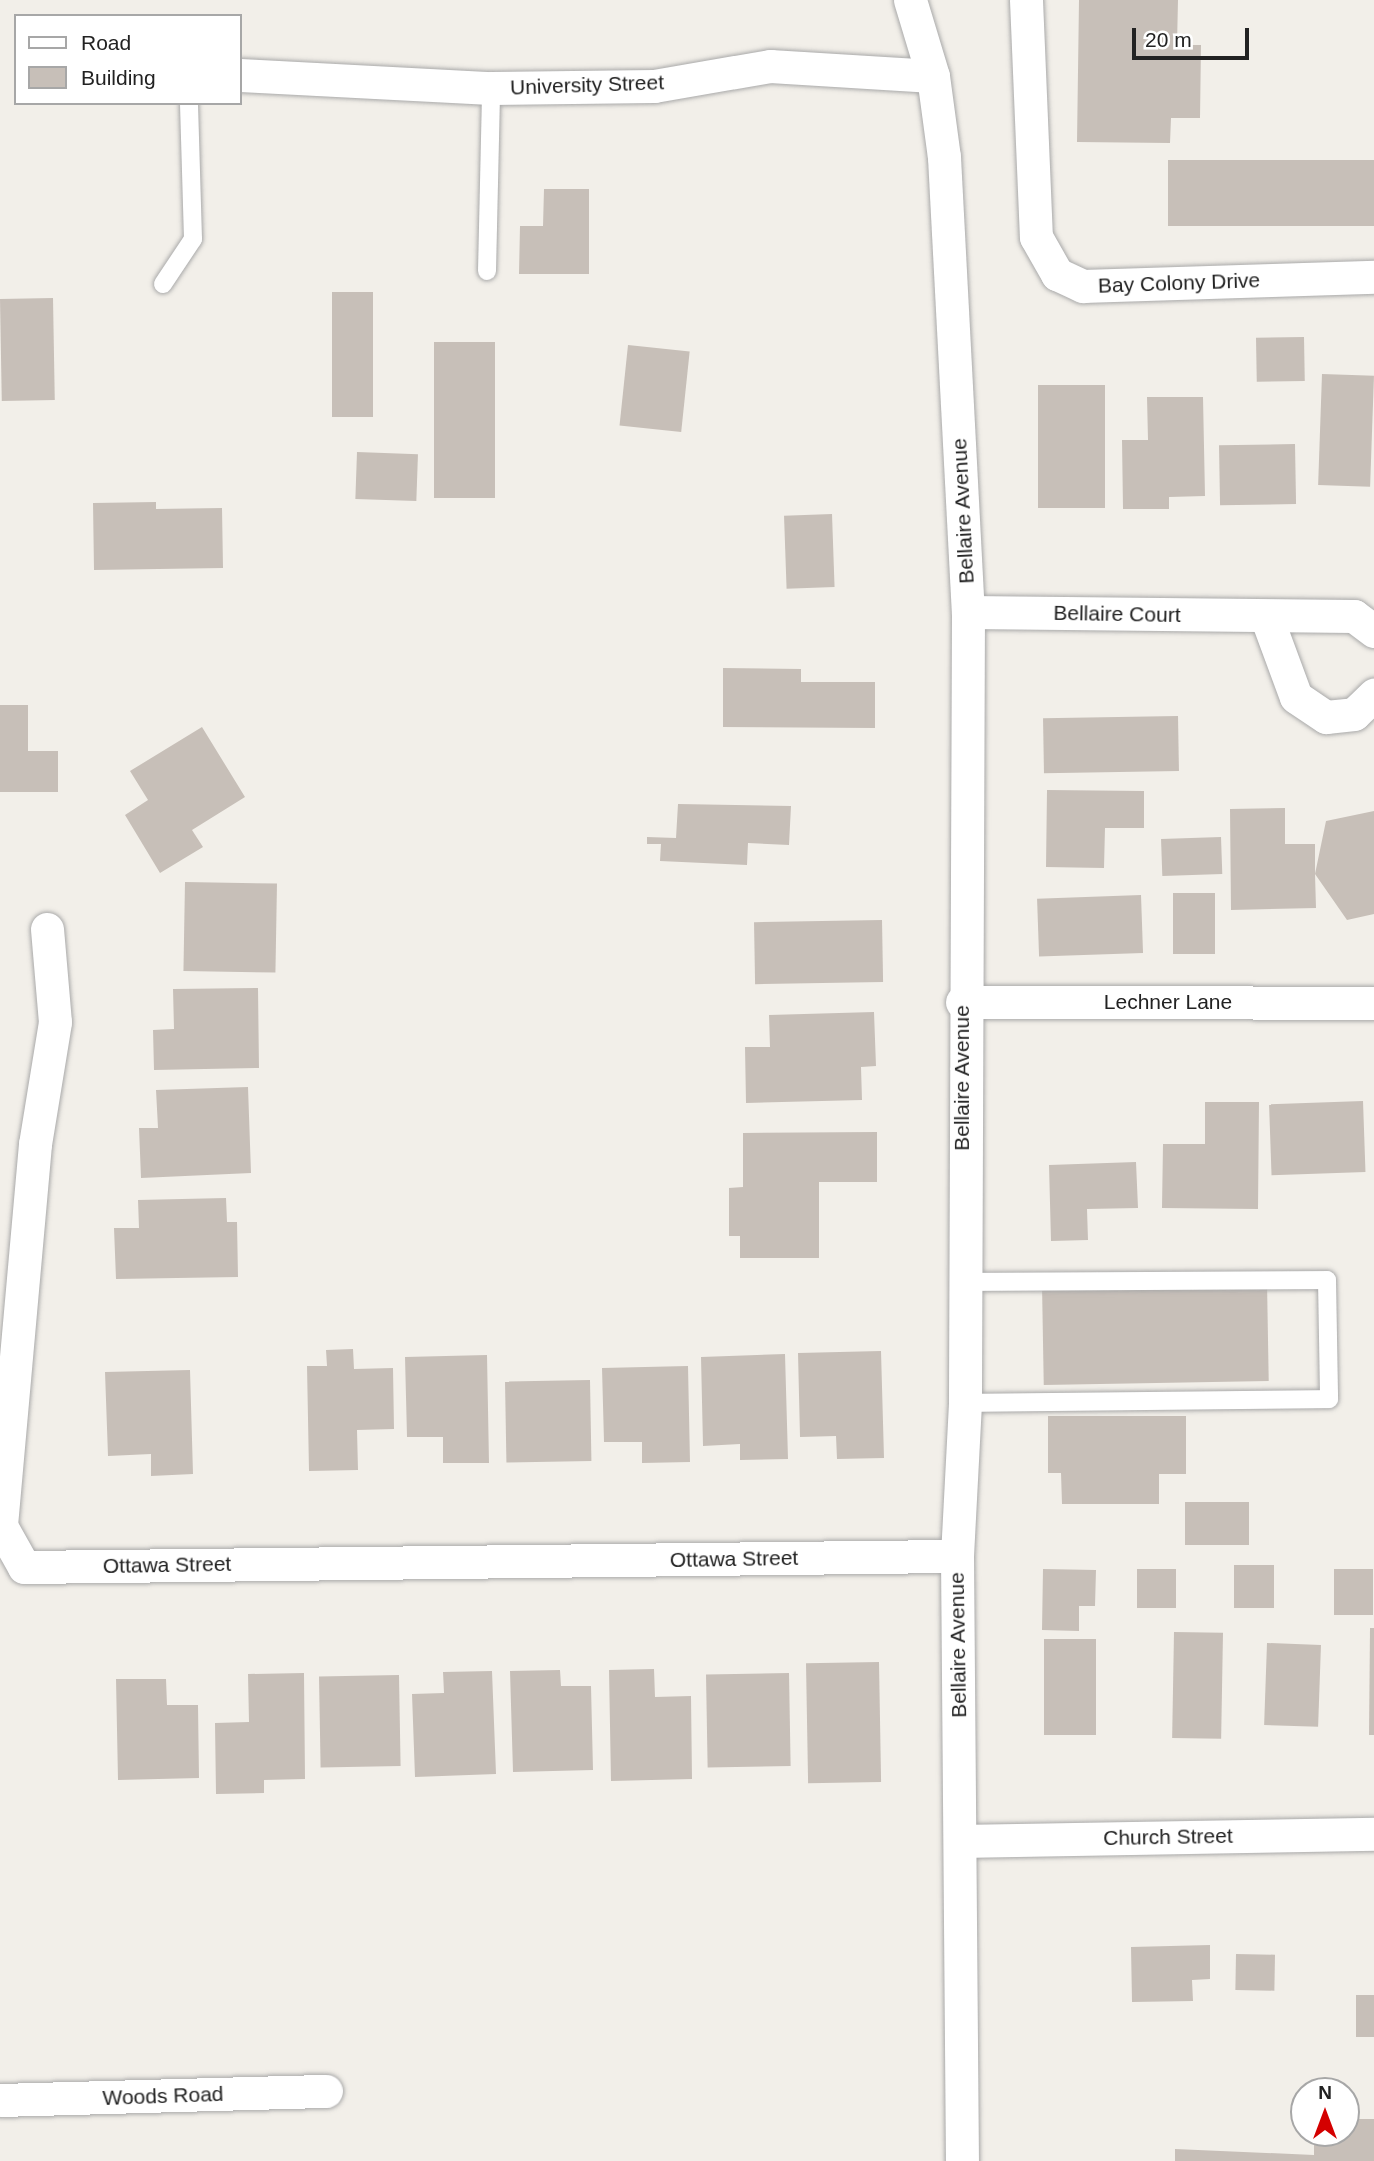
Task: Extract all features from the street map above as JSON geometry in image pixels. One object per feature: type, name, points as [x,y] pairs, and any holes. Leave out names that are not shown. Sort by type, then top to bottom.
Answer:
[{"type":"street","name":"Bellaire Avenue","points":[[910,0],[933,76],[944,157],[968,612],[962,1002],[965,1403],[957,1556],[962,2161]]},
{"type":"street","name":"Bay Colony Drive","points":[[1026,0],[1036,237],[1057,275],[1083,286],[1374,278]]},
{"type":"street","name":"University Street","points":[[242,75],[491,88],[654,86],[770,66],[933,76]]},
{"type":"street","name":"Bellaire Court","points":[[968,612],[1354,616],[1374,631]]},
{"type":"street","points":[[1266,616],[1296,697],[1326,717],[1353,714],[1374,695]]},
{"type":"street","name":"Ottawa Street","points":[[47,929],[55,1022],[35,1144],[1,1526],[24,1567],[957,1556]]},
{"type":"street","name":"Lechner Lane","points":[[962,1002],[1374,1003]]},
{"type":"street","name":"Church Street","points":[[961,1841],[1374,1834]]},
{"type":"street","name":"Woods Road","points":[[0,2101],[326,2091]]},
{"type":"lane","points":[[487,271],[491,88]]},
{"type":"lane","points":[[163,284],[193,239],[189,105]]},
{"type":"lane","points":[[963,1282],[1327,1280],[1329,1399],[965,1403]]},
{"type":"building","points":[[1079,0],[1178,0],[1177,45],[1201,45],[1200,118],[1171,118],[1170,143],[1077,142]]},
{"type":"building","points":[[1168,160],[1374,160],[1374,226],[1168,226]]},
{"type":"building","points":[[544,189],[589,189],[589,274],[519,274],[520,226],[543,226]]},
{"type":"building","points":[[332,292],[373,292],[373,417],[332,417]]},
{"type":"building","points":[[53,298],[55,400],[2,401],[0,299]]},
{"type":"building","points":[[1304,337],[1305,381],[1257,382],[1256,338]]},
{"type":"building","points":[[434,342],[495,342],[495,498],[434,498]]},
{"type":"building","points":[[628,345],[690,351],[681,432],[620,426]]},
{"type":"building","points":[[1322,374],[1374,376],[1370,487],[1318,485]]},
{"type":"building","points":[[1038,385],[1105,385],[1105,508],[1038,508]]},
{"type":"building","points":[[1147,397],[1203,397],[1205,496],[1169,497],[1169,509],[1123,509],[1122,440],[1148,440]]},
{"type":"building","points":[[1295,444],[1296,504],[1220,505],[1219,445]]},
{"type":"building","points":[[357,452],[418,454],[416,501],[355,499]]},
{"type":"building","points":[[156,502],[156,509],[222,508],[223,568],[94,570],[93,503]]},
{"type":"building","points":[[832,514],[835,587],[787,589],[784,516]]},
{"type":"building","points":[[723,668],[801,669],[801,682],[875,682],[875,728],[723,727]]},
{"type":"building","points":[[0,705],[28,705],[28,751],[58,751],[58,792],[0,792]]},
{"type":"building","points":[[1178,716],[1179,771],[1044,773],[1043,718]]},
{"type":"building","points":[[202,727],[245,797],[192,830],[203,847],[160,873],[125,815],[148,800],[130,771]]},
{"type":"building","points":[[1047,790],[1144,791],[1144,828],[1105,828],[1104,868],[1046,867]]},
{"type":"building","points":[[678,804],[791,806],[789,845],[748,843],[747,865],[660,861],[661,844],[647,844],[647,837],[676,838]]},
{"type":"building","points":[[1285,808],[1285,844],[1315,844],[1316,908],[1231,910],[1230,809]]},
{"type":"building","points":[[1374,811],[1374,914],[1347,920],[1315,874],[1326,821]]},
{"type":"building","points":[[1221,837],[1222,874],[1162,876],[1161,839]]},
{"type":"building","points":[[185,882],[277,884],[275,973],[183,971]]},
{"type":"building","points":[[1173,893],[1215,893],[1215,954],[1173,954]]},
{"type":"building","points":[[1141,895],[1143,953],[1039,957],[1037,899]]},
{"type":"building","points":[[882,920],[883,982],[755,984],[754,922]]},
{"type":"building","points":[[258,988],[259,1068],[154,1070],[153,1030],[174,1029],[173,989]]},
{"type":"building","points":[[874,1012],[876,1066],[861,1067],[862,1100],[746,1103],[745,1047],[770,1047],[769,1015]]},
{"type":"building","points":[[248,1087],[251,1173],[141,1178],[139,1128],[158,1128],[156,1090]]},
{"type":"building","points":[[1363,1101],[1365,1172],[1272,1175],[1269,1104]]},
{"type":"building","points":[[1205,1102],[1259,1102],[1258,1209],[1162,1208],[1163,1144],[1205,1144]]},
{"type":"building","points":[[877,1132],[877,1182],[819,1182],[819,1258],[740,1258],[740,1236],[729,1236],[729,1188],[743,1187],[743,1133]]},
{"type":"building","points":[[1136,1162],[1138,1208],[1087,1209],[1088,1240],[1051,1241],[1049,1165]]},
{"type":"building","points":[[226,1198],[227,1222],[237,1222],[238,1277],[116,1279],[114,1228],[139,1228],[138,1200]]},
{"type":"building","points":[[1267,1282],[1269,1381],[1044,1385],[1042,1286]]},
{"type":"building","points":[[353,1349],[354,1369],[393,1368],[394,1429],[357,1430],[358,1470],[309,1471],[307,1366],[327,1366],[326,1350]]},
{"type":"building","points":[[881,1351],[884,1458],[837,1459],[836,1436],[800,1437],[798,1353]]},
{"type":"building","points":[[785,1354],[788,1459],[740,1460],[740,1444],[703,1446],[701,1357]]},
{"type":"building","points":[[487,1355],[489,1463],[443,1463],[443,1437],[407,1437],[405,1357]]},
{"type":"building","points":[[688,1366],[690,1462],[642,1463],[642,1442],[604,1442],[602,1368]]},
{"type":"building","points":[[190,1370],[193,1474],[151,1476],[151,1454],[108,1456],[105,1372]]},
{"type":"building","points":[[590,1380],[591,1461],[506,1462],[505,1381]]},
{"type":"building","points":[[1048,1416],[1186,1416],[1186,1474],[1159,1474],[1159,1504],[1062,1504],[1061,1473],[1048,1473]]},
{"type":"building","points":[[1185,1502],[1249,1502],[1249,1545],[1185,1545]]},
{"type":"building","points":[[1234,1565],[1274,1565],[1274,1608],[1234,1608]]},
{"type":"building","points":[[1043,1569],[1096,1570],[1095,1606],[1079,1606],[1079,1631],[1042,1630]]},
{"type":"building","points":[[1137,1569],[1176,1569],[1176,1608],[1137,1608]]},
{"type":"building","points":[[1334,1569],[1373,1569],[1373,1615],[1334,1615]]},
{"type":"building","points":[[1370,1628],[1374,1628],[1374,1735],[1369,1735]]},
{"type":"building","points":[[1174,1632],[1223,1633],[1221,1739],[1172,1738]]},
{"type":"building","points":[[1044,1639],[1096,1639],[1096,1735],[1044,1735]]},
{"type":"building","points":[[1267,1643],[1321,1645],[1318,1727],[1264,1725]]},
{"type":"building","points":[[879,1662],[881,1782],[808,1783],[806,1663]]},
{"type":"building","points":[[654,1669],[655,1697],[691,1696],[692,1779],[611,1781],[609,1670]]},
{"type":"building","points":[[560,1670],[561,1686],[591,1686],[593,1770],[513,1772],[510,1671]]},
{"type":"building","points":[[492,1671],[496,1774],[415,1777],[412,1694],[444,1693],[443,1672]]},
{"type":"building","points":[[304,1673],[305,1779],[264,1780],[264,1793],[216,1794],[215,1723],[249,1722],[248,1674]]},
{"type":"building","points":[[789,1673],[791,1766],[708,1767],[706,1674]]},
{"type":"building","points":[[399,1675],[401,1766],[321,1767],[319,1676]]},
{"type":"building","points":[[116,1679],[166,1679],[167,1705],[198,1705],[199,1778],[118,1780]]},
{"type":"building","points":[[1210,1945],[1210,1979],[1192,1980],[1193,2001],[1132,2002],[1131,1947]]},
{"type":"building","points":[[1236,1954],[1275,1955],[1274,1991],[1235,1990]]},
{"type":"building","points":[[1356,1995],[1374,1995],[1374,2037],[1356,2037]]},
{"type":"building","points":[[1360,2119],[1374,2119],[1374,2161],[1175,2161],[1175,2149],[1314,2155],[1314,2147],[1360,2147]]}]
